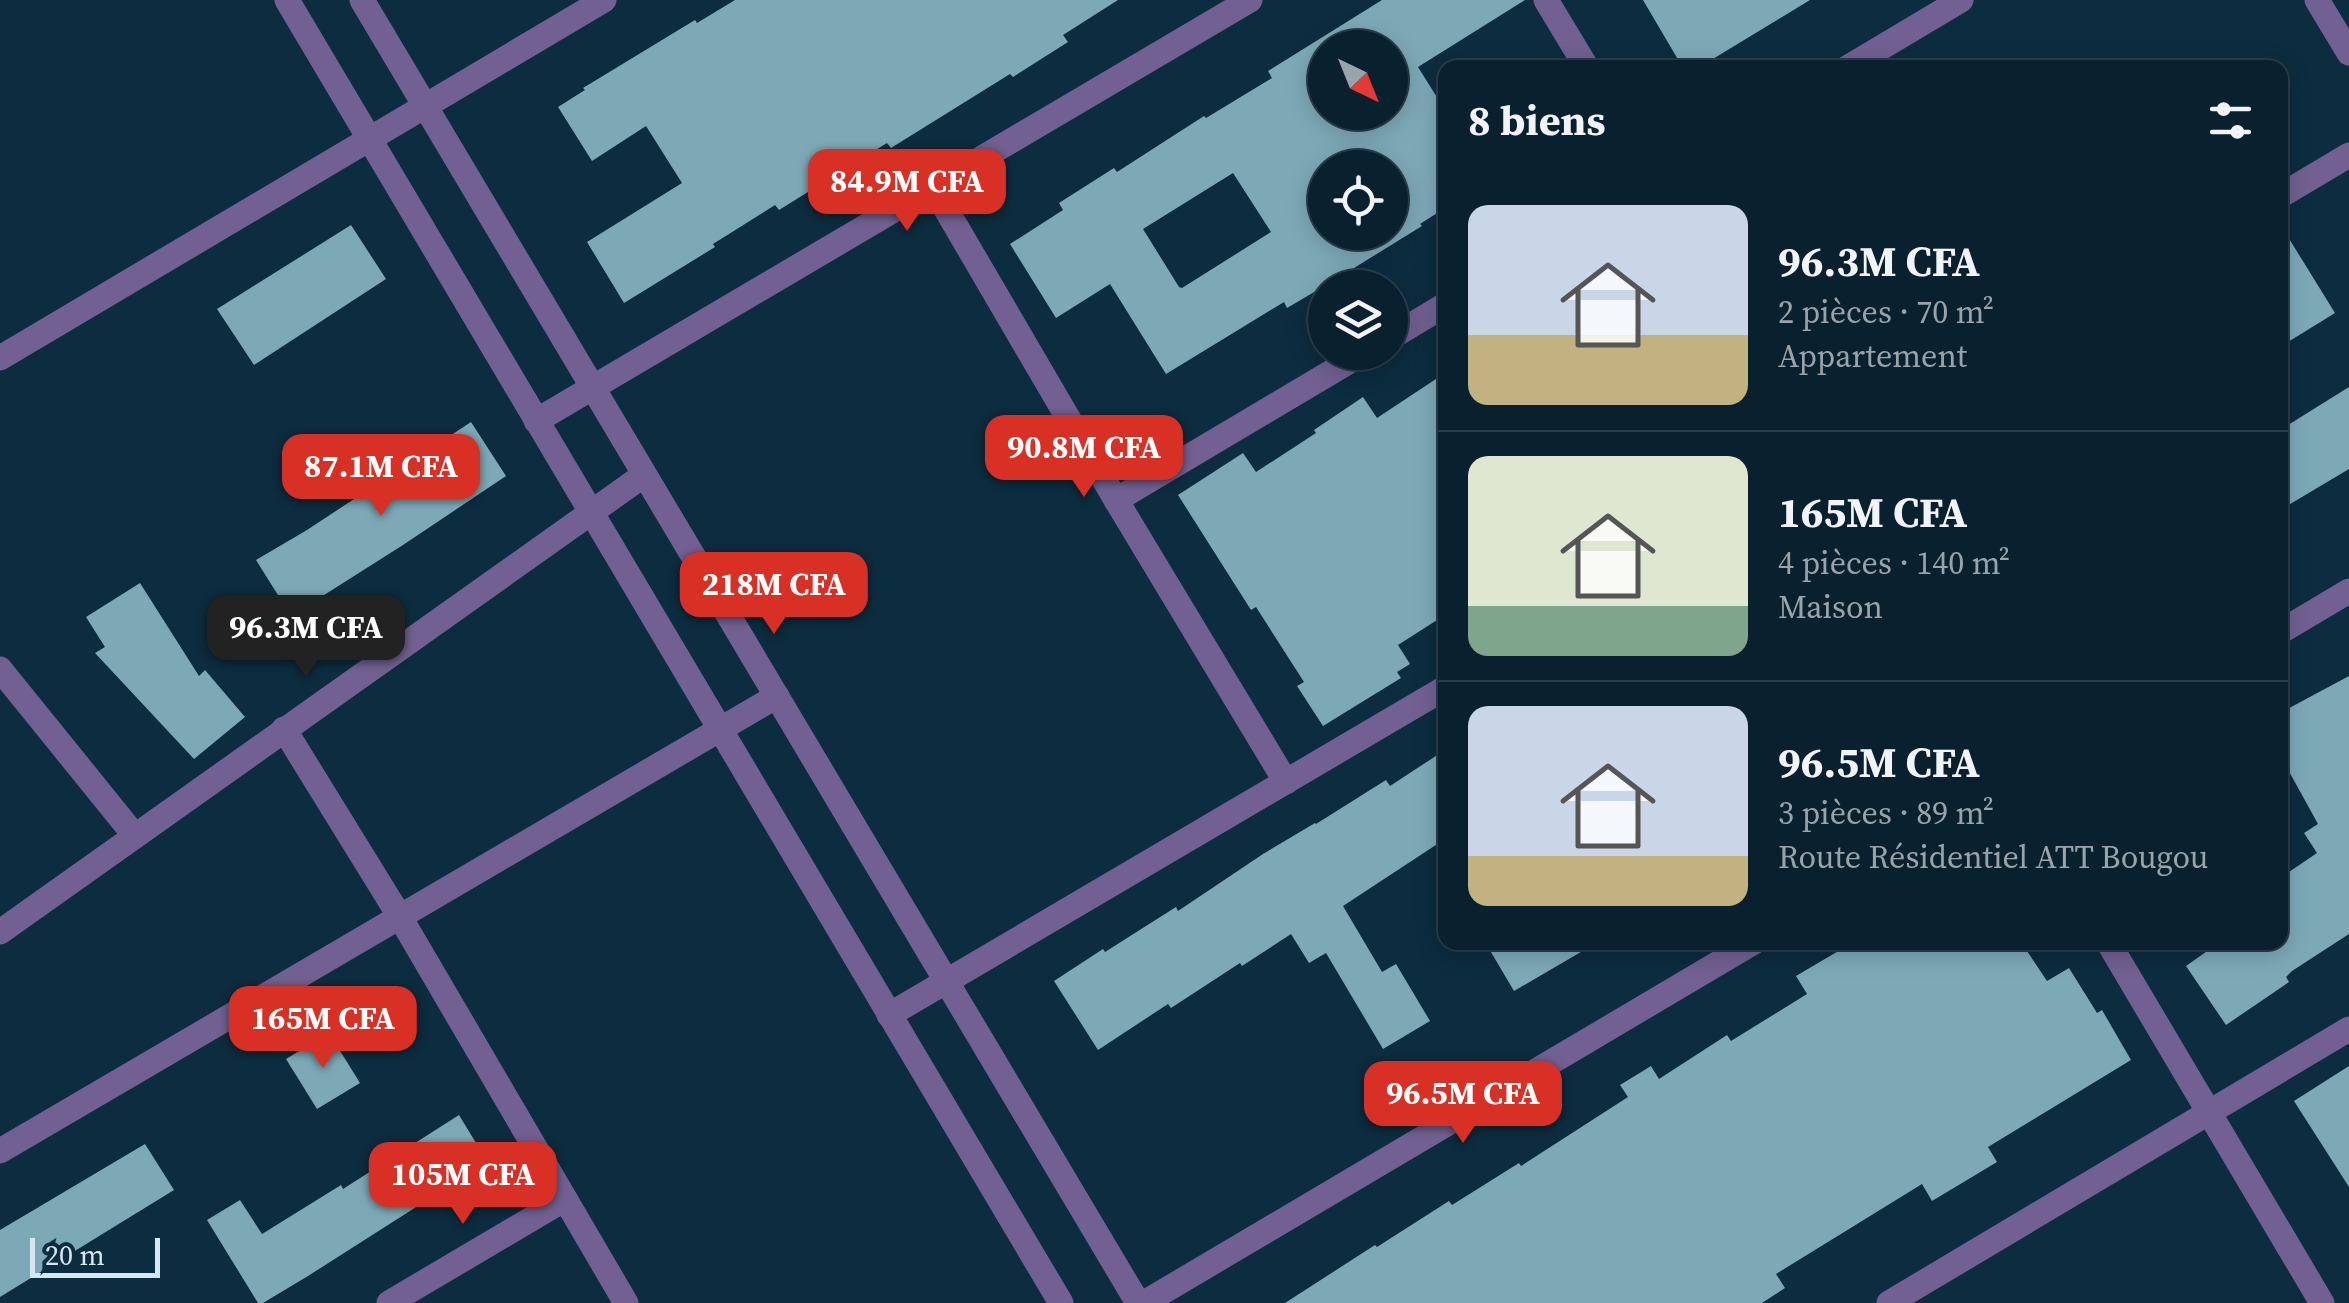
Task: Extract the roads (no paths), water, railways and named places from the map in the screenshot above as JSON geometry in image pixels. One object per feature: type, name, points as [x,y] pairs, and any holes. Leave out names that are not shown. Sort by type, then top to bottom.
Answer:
[{"type":"street","points":[[287,0],[1060,1303]]},
{"type":"street","points":[[362,0],[1141,1303],[1740,950]]},
{"type":"street","points":[[0,358],[604,0]]},
{"type":"street","points":[[536,421],[1250,0]]},
{"type":"street","points":[[1546,0],[1582,60]]},
{"type":"street","points":[[1860,60],[1961,0]]},
{"type":"street","points":[[2318,0],[2349,54]]},
{"type":"street","points":[[2288,191],[2349,156]]},
{"type":"street","points":[[933,187],[1286,782]]},
{"type":"street","points":[[1408,327],[1438,309]]},
{"type":"street","points":[[1116,500],[1335,370]]},
{"type":"street","points":[[0,932],[644,475]]},
{"type":"street","points":[[2288,627],[2349,591]]},
{"type":"street","points":[[0,669],[135,836]]},
{"type":"street","points":[[890,1015],[1438,692]]},
{"type":"street","points":[[0,1152],[777,696]]},
{"type":"street","points":[[284,730],[400,917],[626,1303]]},
{"type":"street","points":[[2113,950],[2322,1303]]},
{"type":"street","points":[[1889,1303],[2349,1028]]},
{"type":"street","points":[[389,1303],[565,1199]]}]
